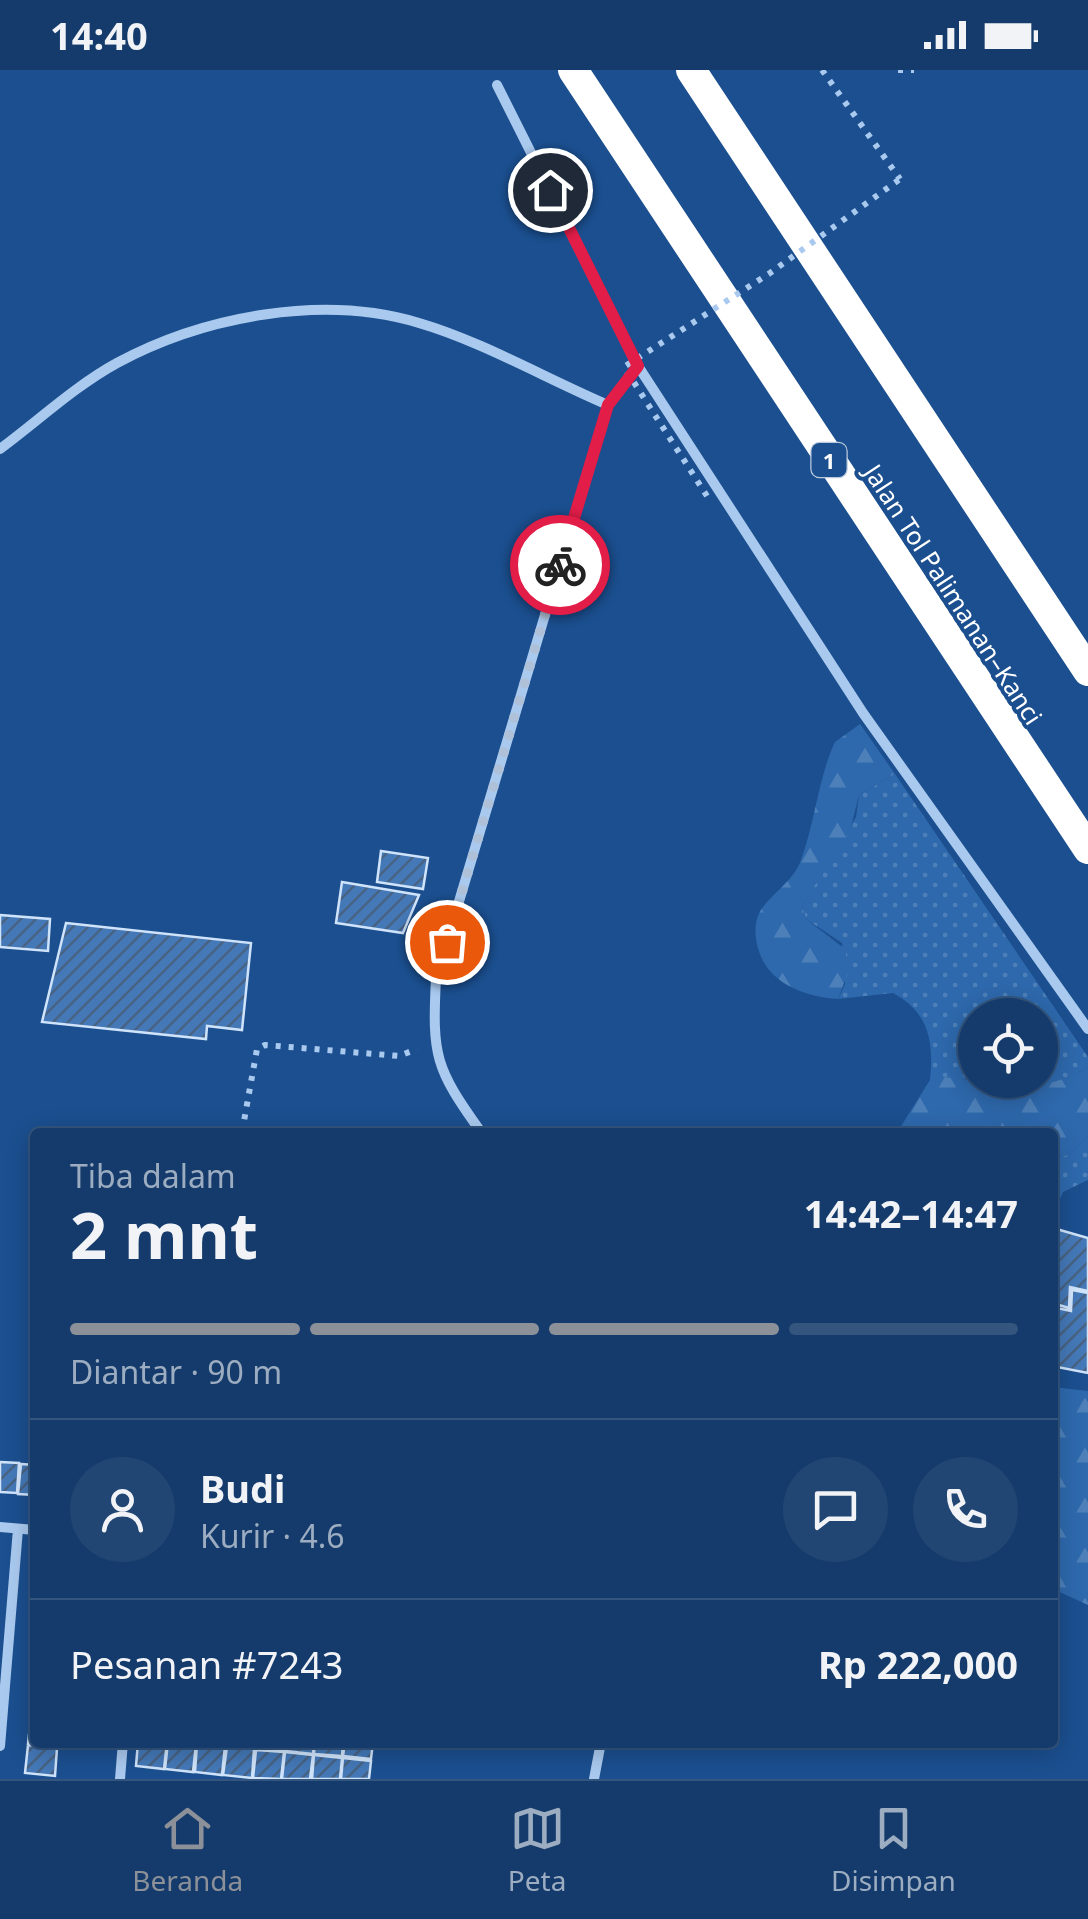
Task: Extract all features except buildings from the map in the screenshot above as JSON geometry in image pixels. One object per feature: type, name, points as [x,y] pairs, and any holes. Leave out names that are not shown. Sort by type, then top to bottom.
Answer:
[{"type":"highway","name":"Jalan Tol Palimanan–Kanci","points":[[573,70],[1088,849]]},
{"type":"highway","points":[[691,70],[1088,671]]},
{"type":"street","points":[[497,85],[638,366],[863,713],[1088,1029]]},
{"type":"street","points":[[0,449],[114,364],[168,340],[275,313],[348,310],[420,323],[608,405]]},
{"type":"street","points":[[478,1128],[440,1070],[433,1039],[436,978],[608,405],[638,366]]},
{"type":"street","points":[[0,1527],[30,1530]]},
{"type":"street","points":[[0,1746],[18,1529]]},
{"type":"street","points":[[120,1779],[123,1748]]},
{"type":"street","points":[[594,1779],[600,1748]]},
{"type":"path","points":[[707,496],[624,366],[770,272],[900,180],[822,70]]},
{"type":"path","points":[[898,70],[914,70]]},
{"type":"path","points":[[243,1128],[256,1050],[266,1045],[400,1056],[433,1039]]},
{"type":"green space","points":[[860,724],[895,774],[859,795],[850,831],[802,905],[806,919],[845,949],[849,970],[838,999],[798,990],[776,977],[761,957],[755,930],[760,911],[794,874],[801,860],[835,742]]},
{"type":"green space","points":[[895,774],[1048,998],[958,998],[958,1079],[930,1080],[930,1041],[922,1019],[905,1001],[893,993],[838,999],[845,984],[842,943],[806,919],[802,905],[856,817],[859,795]]},
{"type":"green space","points":[[1058,1013],[1088,1057],[1088,1067],[1058,1081]]},
{"type":"green space","points":[[1088,1067],[1088,1137],[1067,1155],[1058,1157],[1058,1128],[900,1128],[930,1080],[939,1077],[958,1079],[958,1098],[1058,1098],[1058,1080]]},
{"type":"green space","points":[[1088,1137],[1088,1180],[1063,1192],[1058,1202],[1058,1157],[1067,1155]]},
{"type":"green space","points":[[1058,1388],[1088,1391],[1088,1605],[1058,1591]]},
{"type":"way so far","points":[[447,942],[560,565]]},
{"type":"route","points":[[550,190],[638,366],[608,405],[560,565]]}]
